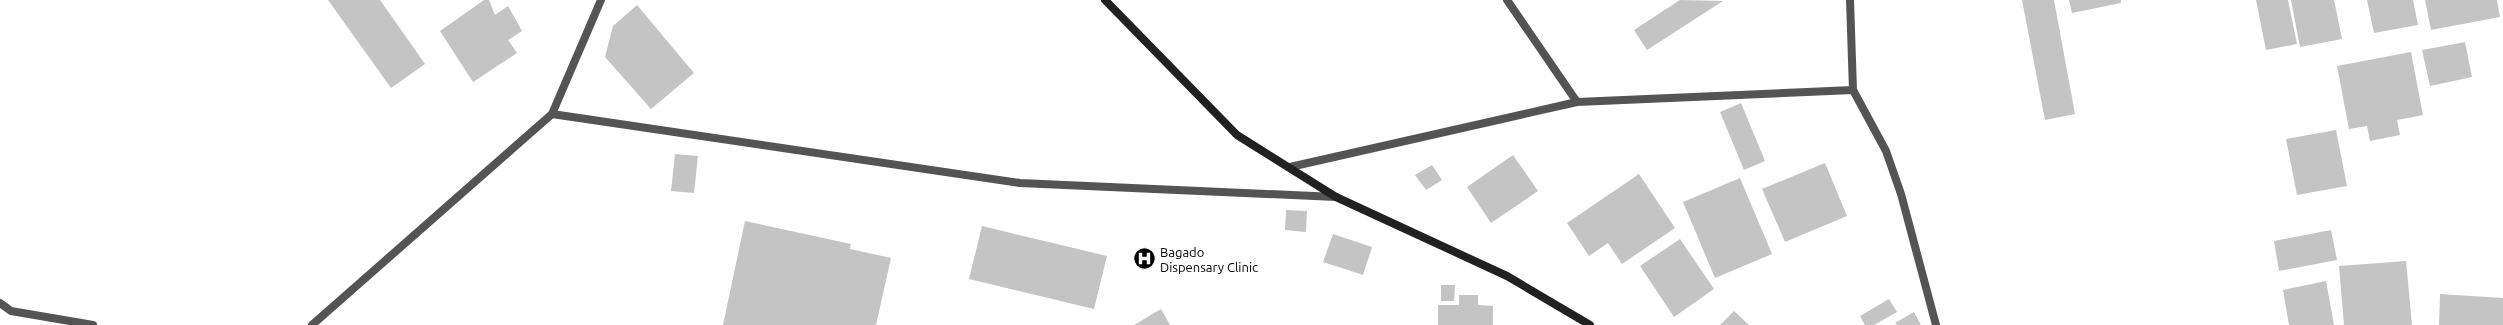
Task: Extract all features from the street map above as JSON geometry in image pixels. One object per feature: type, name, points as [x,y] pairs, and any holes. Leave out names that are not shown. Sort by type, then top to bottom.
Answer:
[{"type":"street","points":[[312,325],[552,114],[601,0]]},
{"type":"street","points":[[1105,0],[1237,134],[1336,197],[1507,276],[1590,325]]},
{"type":"street","points":[[1507,0],[1577,102]]},
{"type":"street","points":[[1850,0],[1853,90],[1886,151],[1901,194],[1936,325]]},
{"type":"street","points":[[1290,167],[1577,102],[1853,90]]},
{"type":"street","points":[[552,114],[1020,182],[1336,197]]},
{"type":"street","points":[[0,303],[11,310],[93,325]]},
{"type":"building","points":[[328,0],[380,0],[425,64],[391,88]]},
{"type":"building","points":[[484,0],[489,0],[495,15],[508,6],[522,31],[508,40],[517,53],[473,82],[440,31]]},
{"type":"building","points":[[1680,0],[1723,1],[1647,50],[1634,30]]},
{"type":"building","points":[[2022,0],[2054,0],[2075,114],[2045,120]]},
{"type":"building","points":[[2069,0],[2121,0],[2121,3],[2072,13]]},
{"type":"building","points":[[2256,0],[2288,0],[2297,44],[2266,50]]},
{"type":"building","points":[[2291,0],[2334,0],[2342,39],[2300,47]]},
{"type":"building","points":[[2367,0],[2413,0],[2418,25],[2374,33]]},
{"type":"building","points":[[2425,0],[2497,0],[2500,17],[2431,30]]},
{"type":"building","points":[[637,5],[694,73],[651,109],[605,57],[613,26]]},
{"type":"building","points":[[2465,42],[2472,77],[2430,86],[2422,50]]},
{"type":"building","points":[[2411,52],[2423,115],[2397,120],[2400,135],[2370,141],[2367,126],[2349,129],[2337,66]]},
{"type":"building","points":[[1741,103],[1765,161],[1744,170],[1720,112]]},
{"type":"building","points":[[2336,130],[2347,186],[2297,195],[2286,139]]},
{"type":"building","points":[[675,154],[698,156],[694,193],[671,191]]},
{"type":"building","points":[[1513,155],[1538,191],[1491,223],[1467,187]]},
{"type":"building","points":[[1825,163],[1847,216],[1785,242],[1762,189]]},
{"type":"building","points":[[1432,165],[1442,180],[1426,190],[1415,175]]},
{"type":"building","points":[[1639,174],[1675,228],[1622,264],[1608,243],[1589,256],[1567,223]]},
{"type":"building","points":[[1740,178],[1772,254],[1715,278],[1683,202]]},
{"type":"building","points":[[1286,210],[1307,211],[1306,232],[1285,230]]},
{"type":"building","points":[[745,221],[851,244],[850,249],[891,258],[876,325],[723,325]]},
{"type":"building","points":[[982,226],[1107,256],[1094,309],[969,279]]},
{"type":"building","points":[[2331,230],[2337,260],[2279,271],[2274,241]]},
{"type":"building","points":[[1333,234],[1372,247],[1363,275],[1323,262]]},
{"type":"building","points":[[1680,239],[1714,289],[1674,317],[1640,266]]},
{"type":"building","points":[[2406,261],[2412,325],[2344,325],[2339,266]]},
{"type":"building","points":[[2326,281],[2334,325],[2289,325],[2283,290]]},
{"type":"building","points":[[1441,285],[1455,285],[1454,301],[1441,301]]},
{"type":"building","points":[[2440,294],[2503,298],[2503,325],[2439,325]]},
{"type":"building","points":[[1459,295],[1478,295],[1478,305],[1493,306],[1493,325],[1438,325],[1438,305],[1459,305]]},
{"type":"building","points":[[1889,299],[1897,312],[1874,325],[1865,325],[1860,316]]},
{"type":"building","points":[[1161,309],[1170,325],[1134,325]]},
{"type":"building","points":[[1734,311],[1749,325],[1720,325]]},
{"type":"building","points":[[1914,312],[1921,325],[1897,325],[1895,323]]},
{"type":"place","name":"Bagado Dispensary Clinic","points":[[1145,259]]}]
